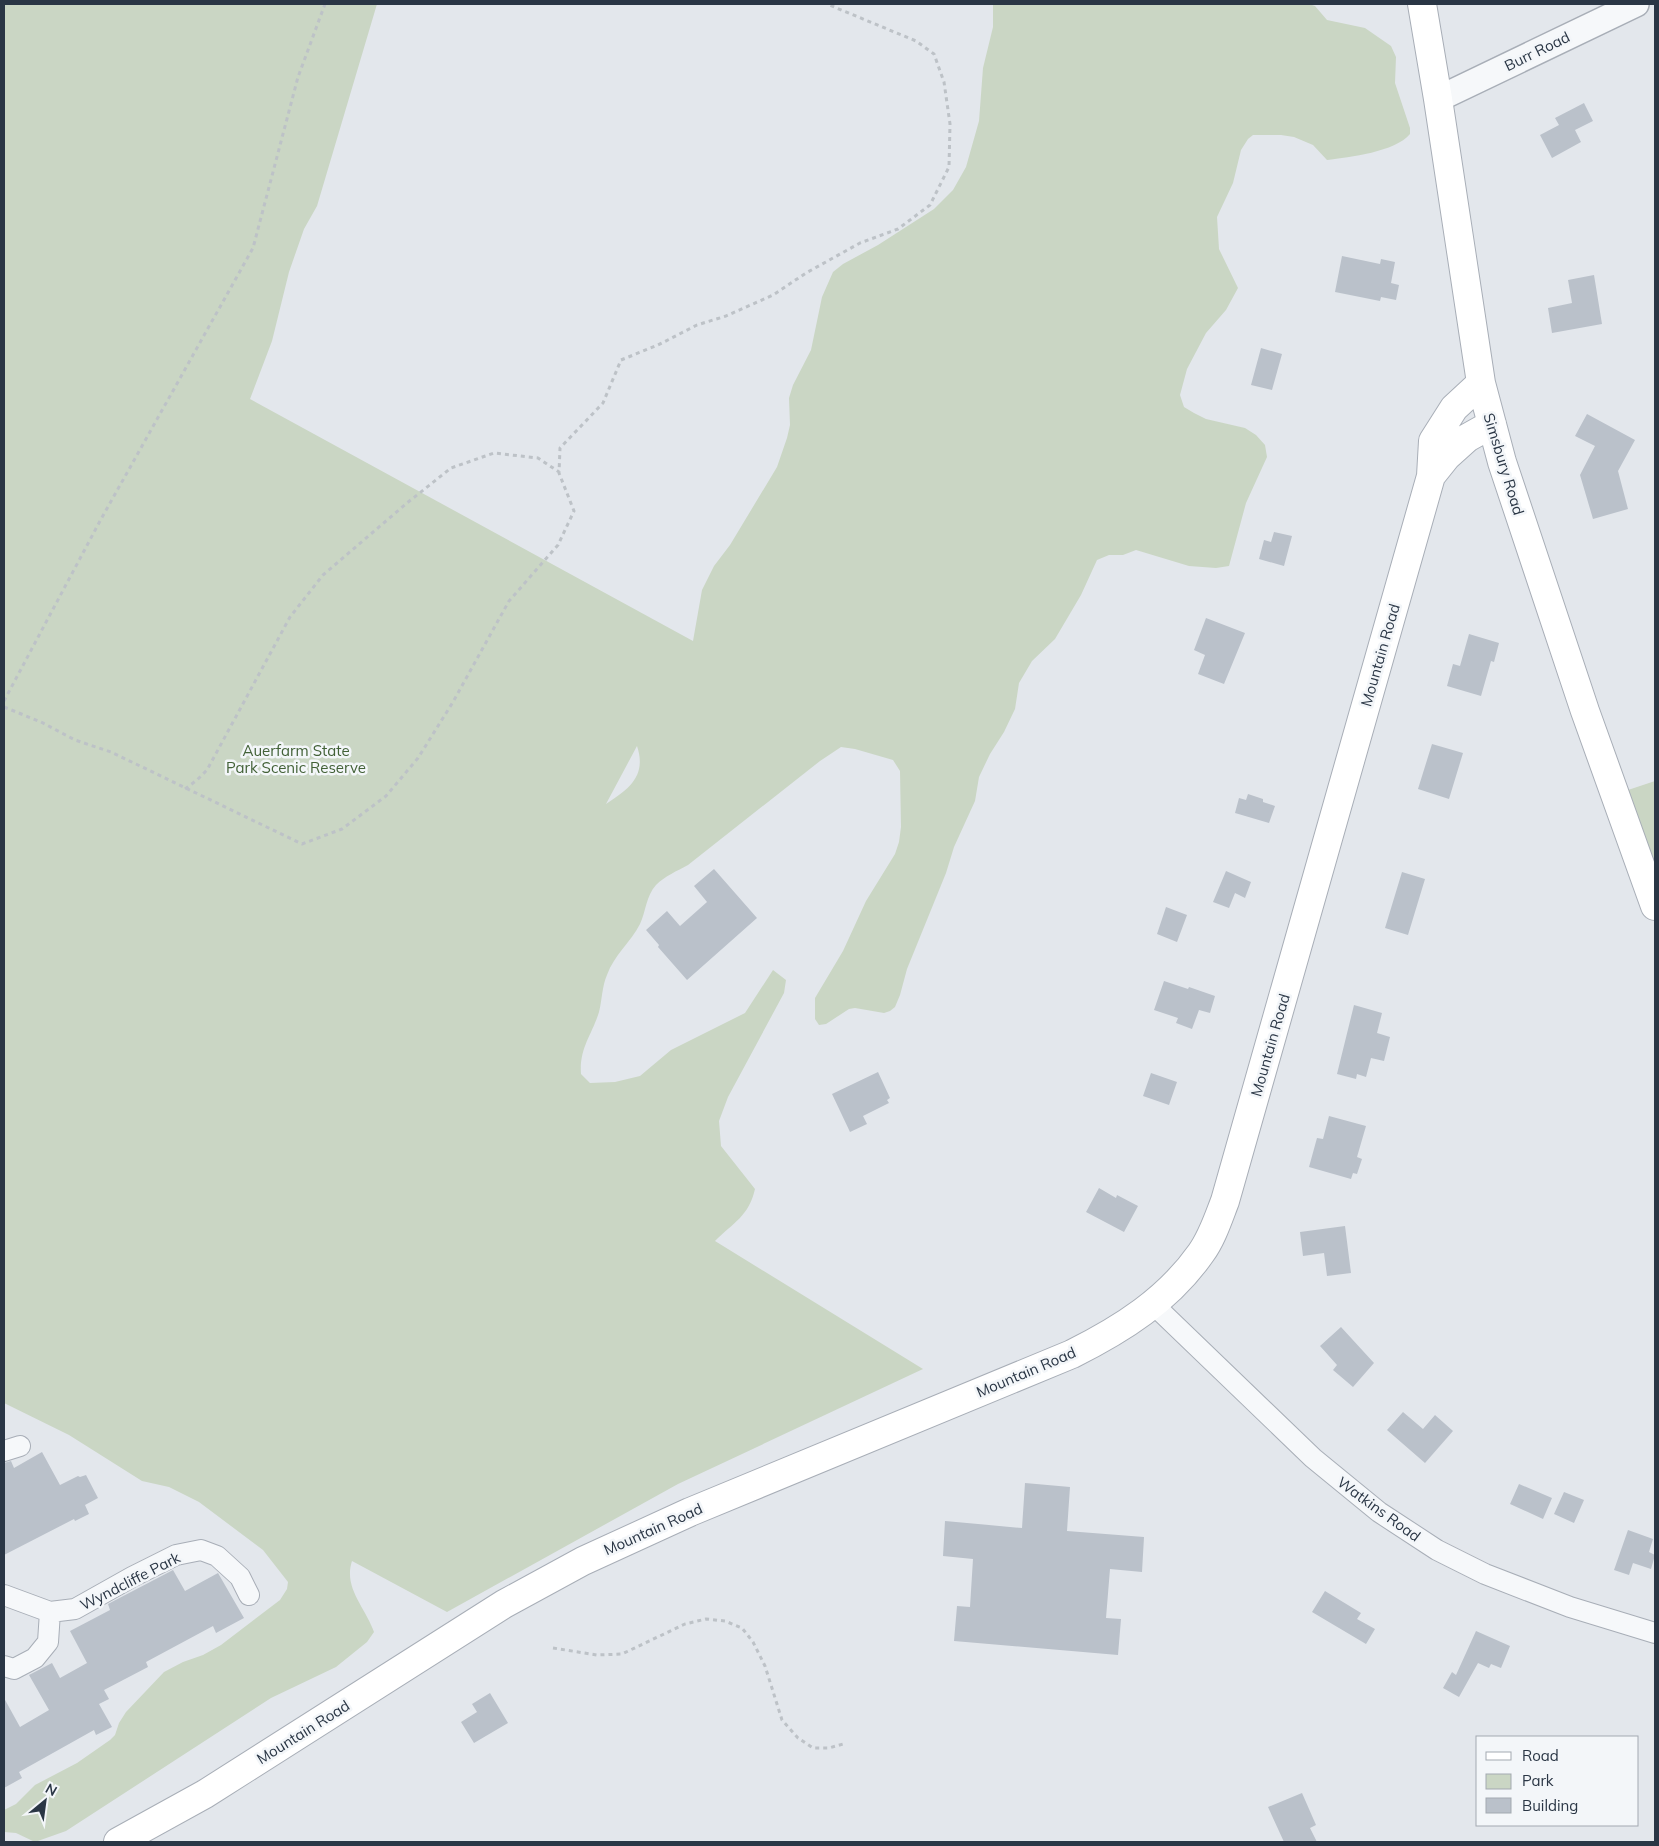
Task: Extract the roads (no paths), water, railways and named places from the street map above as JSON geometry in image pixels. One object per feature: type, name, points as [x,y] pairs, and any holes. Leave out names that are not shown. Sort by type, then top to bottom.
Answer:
[{"type":"main road","name":"Simsbury Road","points":[[1422,4],[1481,383],[1502,462],[1585,711],[1655,906]]},
{"type":"main road","name":"Mountain Road","points":[[118,1842],[205,1794],[504,1604],[583,1561],[690,1512],[1072,1354],[1108,1336],[1154,1305],[1178,1282],[1201,1253],[1213,1231],[1225,1201],[1430,476],[1433,441],[1454,408],[1481,383]]},
{"type":"main road","name":"Mountain Road","points":[[1430,476],[1447,456],[1467,438],[1492,424]]},
{"type":"street","name":"Burr Road","points":[[1438,99],[1636,4]]},
{"type":"street","name":"Watkins Road","points":[[1154,1305],[1312,1458],[1379,1512],[1437,1550],[1486,1574],[1570,1607],[1655,1633]]},
{"type":"street","name":"Wyndcliffe Park","points":[[4,1595],[50,1612],[75,1609],[132,1576],[176,1555],[201,1550],[217,1556],[240,1577],[249,1595]]},
{"type":"street","points":[[4,1666],[14,1669],[35,1658],[48,1642],[50,1612]]},
{"type":"park label","name":"Auerfarm State Park Scenic Reserve","points":[[296,758]]}]
